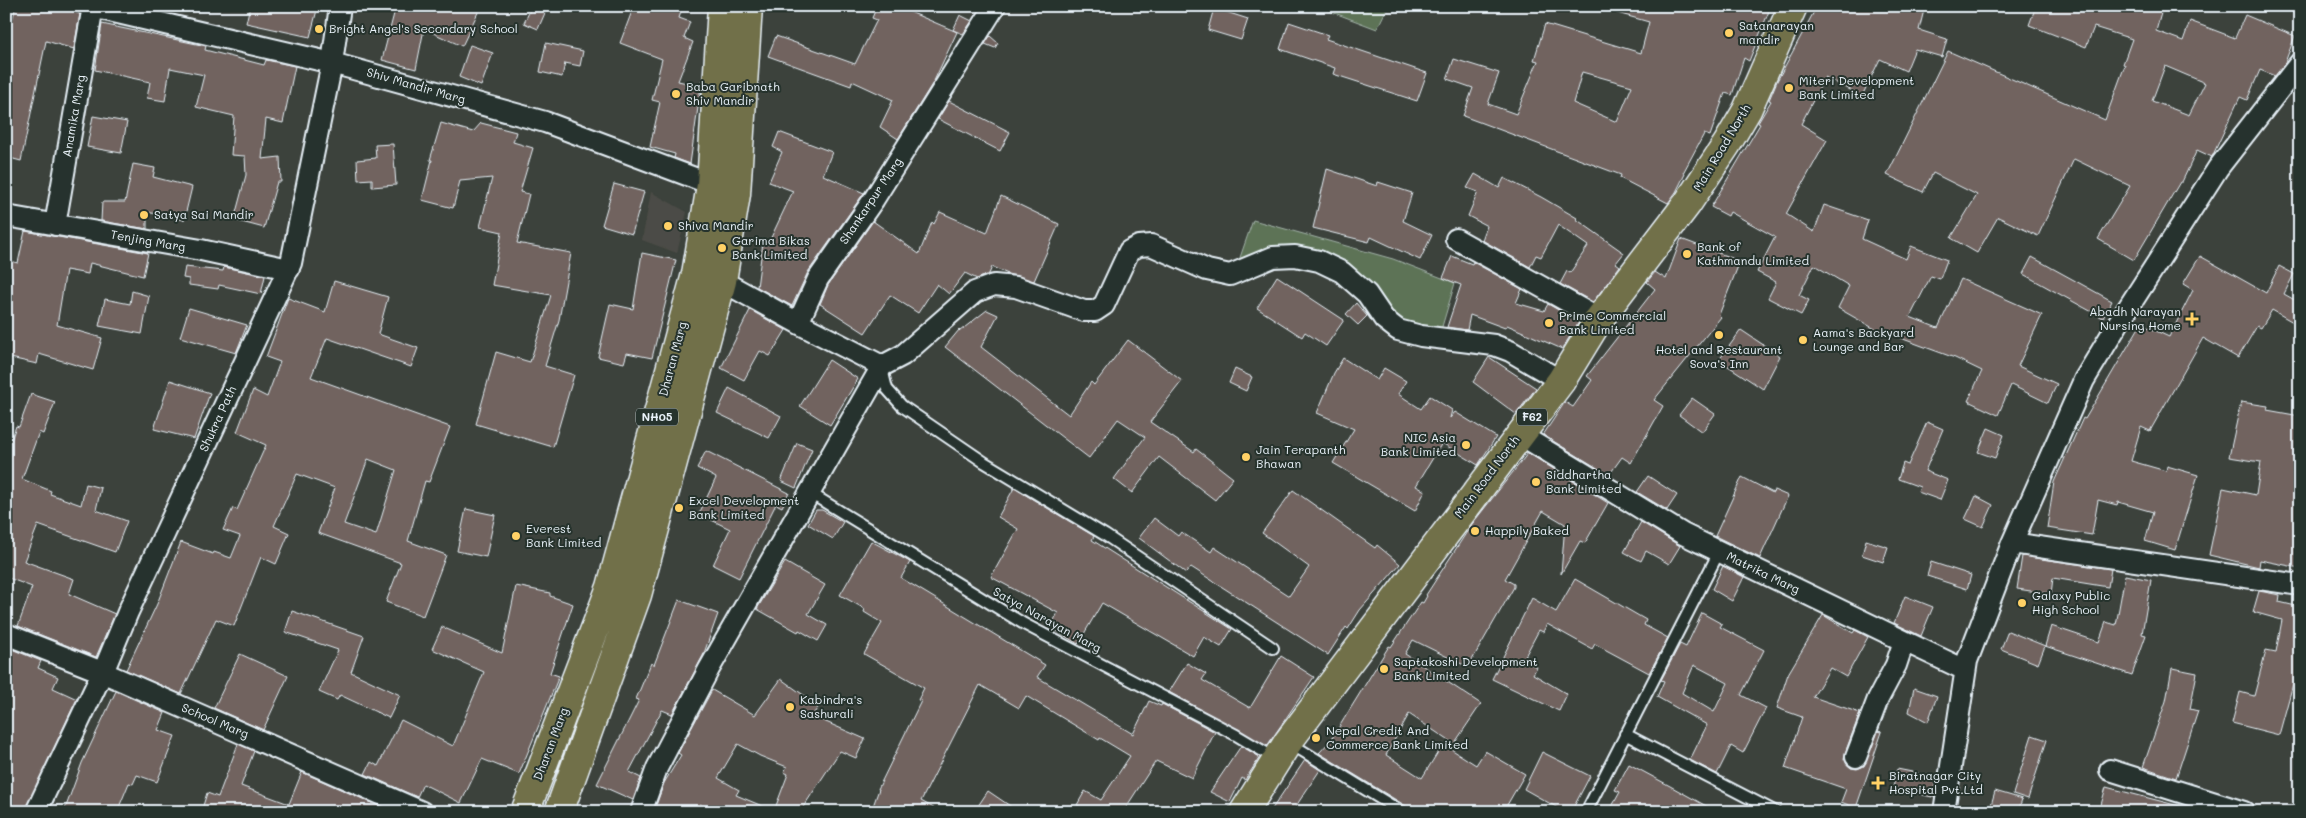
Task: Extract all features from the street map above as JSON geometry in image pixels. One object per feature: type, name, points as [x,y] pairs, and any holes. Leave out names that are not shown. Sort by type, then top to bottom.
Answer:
[{"type":"main road","name":"Dharan Marg","points":[[559,812],[637,595],[722,281],[724,189],[722,6]]},
{"type":"main road","name":"Dharan Marg","points":[[525,812],[611,587],[696,274],[724,189],[748,6]]},
{"type":"main road","name":"Main Road North","points":[[1244,812],[1282,751],[1519,434],[1561,381],[1599,319],[1687,204],[1727,144],[1746,110],[1793,6]]},
{"type":"street","name":"Shukra Path","points":[[36,812],[288,269],[332,62],[340,6]]},
{"type":"street","name":"Shankarpur Marg","points":[[798,323],[818,279],[874,199],[995,6]]},
{"type":"street","name":"Shiv Mandir Marg","points":[[91,7],[332,62],[545,122],[724,189]]},
{"type":"street","name":"Anamika Marg","points":[[55,225],[91,7]]},
{"type":"street","points":[[1944,812],[1965,670],[2012,543],[2084,380],[2218,168],[2300,64]]},
{"type":"street","name":"Tenjing Marg","points":[[6,216],[200,250],[288,269]]},
{"type":"street","points":[[1456,239],[1599,319]]},
{"type":"street","points":[[641,812],[657,768],[709,669],[882,366],[902,355],[975,292],[994,284],[1016,287],[1084,311],[1095,311],[1104,305],[1129,252],[1139,246],[1151,245],[1207,270],[1230,275],[1273,257],[1295,256],[1319,261],[1342,272],[1368,294],[1384,319],[1398,330],[1420,336],[1494,345],[1510,351],[1561,381]]},
{"type":"street","points":[[722,281],[882,366]]},
{"type":"street","name":"Matrika Marg","points":[[1519,434],[1683,534],[1965,670]]},
{"type":"street","points":[[2012,543],[2300,585]]},
{"type":"street","name":"School Marg","points":[[6,634],[102,672],[393,806],[422,812]]},
{"type":"street","points":[[1856,757],[1878,699],[1896,665],[1904,641]]},
{"type":"street","points":[[2110,770],[2244,812]]},
{"type":"lane","points":[[882,366],[887,390],[902,406],[984,462],[1105,535],[1273,648]]},
{"type":"lane","name":"Satya Narayan Marg","points":[[810,493],[1024,624],[1236,735],[1282,751],[1402,812]]},
{"type":"lane","points":[[1586,812],[1719,552]]},
{"type":"lane","points":[[1626,734],[1776,812]]},
{"type":"shaded area","points":[[651,192],[687,212],[677,253],[642,240]]},
{"type":"green space","points":[[1316,6],[1388,6],[1377,29]]},
{"type":"green space","points":[[1253,220],[1393,259],[1455,283],[1438,340],[1412,334],[1337,270],[1303,259],[1235,272]]},
{"type":"building","points":[[16,6],[57,6],[80,14],[74,49],[46,41],[21,161],[6,157],[6,42]]},
{"type":"building","points":[[250,6],[318,6],[310,37],[246,23]]},
{"type":"building","points":[[396,6],[481,6],[462,46],[424,29],[416,69],[382,60]]},
{"type":"building","points":[[532,6],[548,6],[538,29],[524,23]]},
{"type":"building","points":[[634,6],[683,6],[679,18],[690,22],[684,38],[693,42],[678,81],[701,86],[690,164],[674,158],[675,154],[650,147],[660,102],[652,100],[662,59],[620,43]]},
{"type":"building","points":[[877,6],[896,6],[957,32],[934,81],[898,139],[880,127],[893,100],[852,81],[851,86],[768,56],[776,36],[855,64],[877,20],[872,18]]},
{"type":"building","points":[[1611,6],[1771,6],[1749,61],[1744,58],[1732,95],[1725,93],[1710,136],[1704,134],[1683,173],[1685,174],[1676,192],[1668,203],[1620,178],[1621,175],[1463,116],[1473,88],[1447,79],[1454,59],[1499,73],[1488,104],[1516,114],[1538,61],[1534,60],[1545,24],[1641,53],[1649,22],[1610,11]],"holes":[[[1582,72],[1632,86],[1617,122],[1573,103]]]},
{"type":"building","points":[[1817,6],[1925,6],[1919,30],[1947,39],[1942,57],[1915,49],[1906,71],[1880,59],[1862,96],[1825,77],[1801,124],[1827,140],[1786,214],[1814,232],[1824,205],[1868,220],[1862,239],[1906,259],[1911,246],[1947,260],[1940,279],[1931,276],[1910,317],[1938,328],[1961,279],[2042,315],[2018,366],[2057,384],[2048,403],[2011,385],[1998,415],[1968,401],[1982,371],[1955,358],[1873,328],[1838,308],[1849,286],[1814,265],[1799,295],[1809,300],[1801,315],[1768,298],[1776,282],[1757,272],[1775,237],[1730,212],[1728,216],[1711,207],[1760,124],[1758,123],[1771,101],[1769,100],[1777,81]]},
{"type":"building","points":[[2036,6],[2129,6],[2144,11],[2146,6],[2163,6],[2156,31],[2183,41],[2190,21],[2235,38],[2245,15],[2295,36],[2284,65],[2275,76],[2260,70],[2247,100],[2240,97],[2212,157],[2197,150],[2182,182],[2180,182],[2134,260],[2098,239],[2130,186],[2074,159],[2038,236],[1998,217],[1977,253],[1951,238],[1977,195],[1933,173],[1923,192],[1887,175],[1948,51],[2105,120],[2125,65],[2123,64],[2132,39],[2094,27],[2086,47],[2029,25]],"holes":[[[2165,66],[2205,83],[2189,115],[2152,101]]]},
{"type":"building","points":[[1214,8],[1248,19],[1241,40],[1208,30]]},
{"type":"building","points":[[960,15],[972,21],[963,34],[953,30]]},
{"type":"building","points":[[1289,22],[1328,35],[1326,39],[1427,73],[1417,101],[1333,74],[1335,68],[1280,49]]},
{"type":"building","points":[[102,24],[206,46],[205,50],[264,65],[266,60],[295,66],[283,123],[266,119],[262,159],[280,157],[281,182],[277,182],[264,228],[234,220],[246,175],[245,156],[231,155],[234,116],[196,107],[204,75],[170,68],[165,101],[147,98],[150,82],[95,70]]},
{"type":"building","points":[[990,36],[998,43],[995,48],[985,44]]},
{"type":"building","points":[[546,43],[583,51],[580,66],[565,63],[562,77],[540,72]]},
{"type":"building","points":[[470,45],[493,53],[481,86],[459,77]]},
{"type":"building","points":[[949,101],[1010,132],[1000,151],[938,119]]},
{"type":"building","points":[[93,116],[127,122],[121,153],[87,147]]},
{"type":"building","points":[[441,123],[473,132],[481,123],[516,132],[513,142],[533,148],[520,192],[529,194],[517,243],[571,253],[559,320],[545,366],[574,375],[553,447],[476,424],[496,352],[530,362],[551,295],[492,285],[502,232],[480,227],[492,178],[460,181],[453,208],[422,200],[432,160],[430,160]]},
{"type":"building","points":[[779,132],[832,152],[823,175],[864,193],[808,272],[792,306],[757,287],[763,242],[768,244],[793,191],[769,182],[782,152],[773,147]]},
{"type":"building","points":[[393,144],[396,185],[372,187],[372,179],[358,180],[357,160],[376,158],[375,145]]},
{"type":"building","points":[[133,164],[155,168],[153,177],[192,187],[184,220],[147,212],[147,229],[101,221],[102,202],[125,202]]},
{"type":"building","points":[[1327,169],[1377,186],[1378,182],[1412,193],[1403,221],[1432,235],[1420,260],[1371,237],[1369,242],[1313,228]]},
{"type":"building","points":[[1475,174],[1499,188],[1504,178],[1541,197],[1577,218],[1624,253],[1616,263],[1620,266],[1593,302],[1560,284],[1567,271],[1570,273],[1588,246],[1558,225],[1541,257],[1536,255],[1530,267],[1482,240],[1487,226],[1468,216],[1478,192],[1467,188]]},
{"type":"building","points":[[614,184],[644,192],[632,234],[602,225]]},
{"type":"building","points":[[1001,196],[1059,224],[1034,281],[1008,274],[992,267],[989,274],[977,279],[965,273],[949,294],[937,284],[918,313],[890,295],[865,333],[820,304],[828,285],[873,221],[919,254],[932,222],[934,224],[940,212],[987,233]]},
{"type":"building","points":[[25,231],[148,253],[143,276],[90,263],[88,274],[66,270],[57,325],[102,338],[93,370],[39,354],[37,364],[6,357],[6,260],[18,263]]},
{"type":"building","points":[[1681,239],[1740,261],[1719,315],[1721,317],[1654,400],[1663,406],[1631,463],[1622,457],[1609,475],[1543,435],[1565,402],[1573,407],[1592,380],[1587,376],[1655,289],[1647,282],[1655,272],[1666,279]]},
{"type":"building","points":[[642,253],[676,260],[652,358],[627,353],[624,363],[598,357],[610,304],[633,309]]},
{"type":"building","points":[[1452,256],[1472,264],[1473,262],[1522,289],[1516,303],[1544,311],[1548,304],[1579,322],[1562,349],[1507,325],[1505,328],[1470,315],[1467,330],[1447,327],[1461,285],[1443,278]]},
{"type":"building","points":[[2200,256],[2266,293],[2279,266],[2294,274],[2284,294],[2300,303],[2300,326],[2272,310],[2261,328],[2257,326],[2238,358],[2203,338],[2150,431],[2141,427],[2131,461],[2166,471],[2167,466],[2198,475],[2175,550],[2145,541],[2153,512],[2118,502],[2117,505],[2098,500],[2092,535],[2047,528],[2054,482],[2083,418],[2085,419],[2141,324],[2169,337],[2193,290],[2183,284]]},
{"type":"building","points":[[2032,257],[2112,301],[2103,318],[2023,274]]},
{"type":"building","points":[[185,267],[223,271],[224,267],[265,276],[261,294],[219,285],[218,289],[189,285],[189,279],[183,278]]},
{"type":"building","points":[[1277,276],[1344,320],[1326,346],[1305,332],[1302,337],[1257,308]]},
{"type":"building","points":[[334,281],[388,297],[378,334],[418,348],[411,367],[327,338],[311,377],[450,427],[429,482],[425,481],[408,541],[446,555],[423,616],[386,602],[401,563],[318,533],[335,488],[297,474],[274,526],[289,533],[276,564],[261,557],[234,626],[216,619],[181,694],[126,670],[157,604],[181,542],[213,554],[214,552],[231,558],[240,536],[223,530],[233,508],[237,510],[266,445],[237,432],[253,390],[267,397],[280,362],[266,357],[288,298],[325,312]],"holes":[[[368,459],[396,470],[376,535],[344,524]]]},
{"type":"building","points":[[132,291],[149,296],[142,334],[99,326],[105,299],[130,304]]},
{"type":"building","points":[[1356,303],[1367,316],[1358,325],[1346,314]]},
{"type":"building","points":[[189,308],[247,325],[236,353],[180,337]]},
{"type":"building","points":[[750,310],[786,330],[770,356],[760,351],[744,380],[721,368]]},
{"type":"building","points":[[987,310],[998,315],[981,347],[1069,415],[1091,382],[1094,385],[1128,340],[1182,381],[1150,422],[1194,452],[1196,449],[1233,478],[1215,500],[1159,457],[1132,493],[1114,479],[1145,437],[1118,419],[1089,458],[945,347],[959,330]]},
{"type":"building","points":[[1741,330],[1780,356],[1763,389],[1719,360]]},
{"type":"building","points":[[1489,357],[1536,388],[1516,414],[1473,382]]},
{"type":"building","points":[[1343,358],[1377,380],[1384,368],[1406,381],[1398,394],[1421,409],[1430,396],[1452,410],[1450,418],[1455,412],[1496,437],[1478,465],[1442,443],[1416,486],[1425,491],[1415,511],[1333,463],[1354,429],[1317,413],[1334,373]]},
{"type":"building","points":[[829,360],[858,379],[830,425],[800,406]]},
{"type":"building","points":[[1235,369],[1252,377],[1246,391],[1229,383]]},
{"type":"building","points":[[170,380],[210,393],[194,439],[154,429]]},
{"type":"building","points":[[729,388],[781,416],[769,438],[717,413]]},
{"type":"building","points":[[31,394],[55,402],[43,434],[39,432],[22,479],[51,491],[50,494],[81,505],[86,484],[101,488],[96,510],[127,521],[115,552],[38,525],[24,561],[74,579],[69,594],[115,614],[96,657],[18,626],[32,587],[6,577],[6,455],[16,426],[19,427]]},
{"type":"building","points":[[1692,398],[1715,414],[1702,432],[1679,415]]},
{"type":"building","points":[[2241,402],[2268,406],[2267,410],[2300,416],[2300,568],[2260,560],[2259,567],[2209,555],[2223,488],[2256,495],[2261,462],[2229,457]]},
{"type":"building","points":[[1927,422],[1943,429],[1925,471],[1948,480],[1940,500],[1918,492],[1920,487],[1898,479],[1903,463],[1908,465]]},
{"type":"building","points":[[1988,428],[2004,435],[1995,458],[1978,452]]},
{"type":"building","points":[[797,443],[812,449],[796,488],[781,481]]},
{"type":"building","points":[[706,451],[789,493],[782,507],[776,504],[739,578],[713,565],[730,529],[699,514],[716,478],[697,468]]},
{"type":"building","points":[[1528,453],[1608,503],[1585,543],[1580,541],[1561,574],[1565,524],[1543,511],[1505,579],[1514,584],[1514,587],[1468,667],[1413,640],[1405,654],[1481,704],[1454,744],[1409,714],[1386,755],[1422,778],[1443,744],[1476,765],[1485,751],[1525,774],[1503,812],[1411,812],[1406,806],[1319,753],[1331,740],[1389,646],[1391,647],[1421,602],[1423,603],[1426,595],[1472,524]]},
{"type":"building","points":[[1648,476],[1677,495],[1667,510],[1637,492]]},
{"type":"building","points":[[1742,477],[1773,493],[1774,490],[1788,496],[1760,558],[1715,536]]},
{"type":"building","points":[[1014,488],[1094,536],[1092,540],[1232,629],[1221,647],[1204,637],[1193,656],[1102,603],[1078,644],[1050,627],[1058,613],[991,577],[1018,529],[998,517]]},
{"type":"building","points":[[1293,490],[1375,548],[1377,545],[1400,564],[1360,610],[1348,629],[1346,627],[1328,655],[1191,567],[1186,573],[1139,538],[1154,518],[1178,536],[1181,532],[1211,552],[1214,547],[1289,596],[1309,567],[1262,533]]},
{"type":"building","points":[[1976,496],[1993,505],[1983,527],[1965,519]]},
{"type":"building","points":[[466,509],[495,515],[486,557],[457,551]]},
{"type":"building","points":[[816,510],[822,510],[843,522],[833,539],[808,524]]},
{"type":"building","points":[[1641,522],[1680,546],[1669,564],[1646,551],[1641,561],[1624,552]]},
{"type":"building","points":[[1866,540],[1888,547],[1883,562],[1862,555]]},
{"type":"building","points":[[871,541],[910,562],[901,578],[1045,665],[1037,677],[1133,734],[1149,701],[1161,706],[1162,704],[1215,732],[1192,778],[1156,761],[1123,812],[1090,812],[1077,805],[1085,791],[1101,800],[1130,756],[1100,738],[1099,740],[1026,696],[1019,708],[980,685],[921,801],[941,812],[871,812],[878,789],[921,701],[918,700],[924,688],[864,654],[882,623],[864,612],[865,609],[840,595]]},
{"type":"building","points":[[2022,556],[2111,569],[2108,587],[2053,578],[2051,594],[2017,589]]},
{"type":"building","points":[[785,562],[825,585],[808,614],[827,625],[818,641],[757,609]]},
{"type":"building","points":[[1931,562],[1971,575],[1967,589],[1927,576]]},
{"type":"building","points":[[1723,566],[1744,577],[1732,601],[1712,589]]},
{"type":"building","points":[[2125,575],[2151,580],[2142,634],[2146,635],[2132,675],[2045,646],[2051,626],[2099,642],[2106,622],[2116,625]]},
{"type":"building","points":[[1575,579],[1646,620],[1644,625],[1668,638],[1649,673],[1595,644],[1592,649],[1547,624],[1543,632],[1539,630],[1523,660],[1537,667],[1533,674],[1567,694],[1559,711],[1492,679],[1532,598],[1556,612]]},
{"type":"building","points":[[516,586],[550,593],[550,596],[573,604],[550,673],[559,676],[519,774],[482,759],[461,803],[423,784],[417,797],[365,774],[371,762],[378,766],[401,720],[453,746],[484,672],[432,649],[442,627],[502,653]]},
{"type":"building","points":[[2259,591],[2280,595],[2279,602],[2300,607],[2300,686],[2293,684],[2279,735],[2232,723],[2240,692],[2254,696],[2266,650],[2276,652],[2282,620],[2253,612]]},
{"type":"building","points":[[1905,596],[1933,607],[1921,636],[1894,623]]},
{"type":"building","points":[[679,600],[718,614],[703,656],[672,714],[662,710],[629,772],[641,778],[633,800],[597,784],[639,700],[636,699],[651,663],[654,665]]},
{"type":"building","points":[[292,611],[364,636],[351,672],[400,695],[389,718],[340,695],[337,700],[319,692],[338,650],[285,632]]},
{"type":"building","points":[[1702,613],[1722,624],[1720,627],[1764,650],[1741,695],[1766,708],[1743,753],[1731,746],[1717,774],[1690,760],[1707,725],[1657,697],[1664,681],[1661,680],[1680,644],[1686,647]],"holes":[[[1694,665],[1728,683],[1714,712],[1682,693]]]},
{"type":"building","points":[[1823,615],[1853,633],[1855,630],[1868,637],[1846,677],[1830,668],[1813,697],[1860,713],[1844,759],[1851,768],[1857,769],[1864,766],[1878,731],[1882,732],[1856,808],[1841,802],[1846,789],[1785,768],[1802,717],[1777,708],[1788,674]]},
{"type":"building","points":[[2008,631],[2045,646],[2038,664],[2001,649]]},
{"type":"building","points":[[9,648],[41,661],[38,668],[58,677],[53,688],[77,699],[24,812],[6,812],[6,656]]},
{"type":"building","points":[[240,654],[288,676],[263,730],[214,708]]},
{"type":"building","points":[[1281,656],[1314,677],[1267,746],[1169,692],[1187,663],[1206,674],[1202,680],[1250,708]]},
{"type":"building","points":[[2172,668],[2197,673],[2190,709],[2198,711],[2176,778],[2143,767],[2166,701]]},
{"type":"building","points":[[781,679],[819,706],[812,716],[865,739],[856,758],[840,751],[800,812],[714,812],[700,804],[696,812],[654,811],[664,783],[681,755],[678,753],[712,690],[755,715]],"holes":[[[738,744],[760,756],[787,767],[784,772],[788,774],[774,811],[736,795],[739,790],[718,778]]]},
{"type":"building","points":[[1914,688],[1937,696],[1928,722],[1909,712]]},
{"type":"building","points":[[116,691],[165,713],[158,730],[175,736],[157,782],[137,775],[133,784],[129,783],[117,812],[64,812],[82,763]]},
{"type":"building","points":[[2032,735],[2047,740],[2028,799],[2013,794]]},
{"type":"building","points":[[238,744],[254,751],[241,786],[289,804],[302,772],[392,812],[201,812],[207,793],[218,797]]},
{"type":"building","points":[[1241,746],[1260,757],[1245,780],[1242,778],[1230,802],[1210,792]]},
{"type":"building","points":[[1542,752],[1590,776],[1571,812],[1565,812],[1524,789]]},
{"type":"building","points":[[1305,760],[1320,770],[1292,812],[1270,812]]},
{"type":"building","points":[[1629,764],[1717,812],[1609,812],[1620,792],[1615,790]]},
{"type":"building","points":[[1897,769],[1937,777],[1932,797],[1893,788]]},
{"type":"building","points":[[2106,787],[2183,807],[2182,812],[2099,812]]},
{"type":"building","points":[[988,791],[1019,812],[974,812]]},
{"type":"building","points":[[1995,791],[2022,799],[2018,812],[1989,812]]},
{"type":"place","name":"Bright Angel's Secondary School","points":[[319,29]]},
{"type":"place","name":"Satanarayan mandir","points":[[1729,33]]},
{"type":"place","name":"Miteri Development Bank Limited","points":[[1789,88]]},
{"type":"place","name":"Baba Garibnath Shiv Mandir","points":[[676,94]]},
{"type":"place","name":"Satya Sai Mandir","points":[[144,215]]},
{"type":"place","name":"Shiva Mandir","points":[[668,226]]},
{"type":"place","name":"Garima Bikas Bank Limited","points":[[722,248]]},
{"type":"place","name":"Bank of Kathmandu Limited","points":[[1687,254]]},
{"type":"place","name":"Abadh Narayan Nursing Home","points":[[2192,319]]},
{"type":"place","name":"Prime Commercial Bank Limited","points":[[1549,323]]},
{"type":"place","name":"Hotel and Restaurant Sova's Inn","points":[[1719,335]]},
{"type":"place","name":"Aama's Backyard Lounge and Bar","points":[[1803,340]]},
{"type":"place","name":"NIC Asia Bank Limited","points":[[1466,445]]},
{"type":"place","name":"Jain Terapanth Bhawan","points":[[1246,457]]},
{"type":"place","name":"Siddhartha Bank Limited","points":[[1536,482]]},
{"type":"place","name":"Excel Development Bank Limited","points":[[679,508]]},
{"type":"place","name":"Happily Baked","points":[[1475,531]]},
{"type":"place","name":"Everest Bank Limited","points":[[516,536]]},
{"type":"place","name":"Galaxy Public High School","points":[[2022,603]]},
{"type":"place","name":"Saptakoshi Development Bank Limited","points":[[1384,669]]},
{"type":"place","name":"Kabindra's Sashurali","points":[[790,707]]},
{"type":"place","name":"Nepal Credit And Commerce Bank Limited","points":[[1316,738]]},
{"type":"place","name":"Biratnagar City Hospital Pvt.Ltd","points":[[1878,783]]}]
